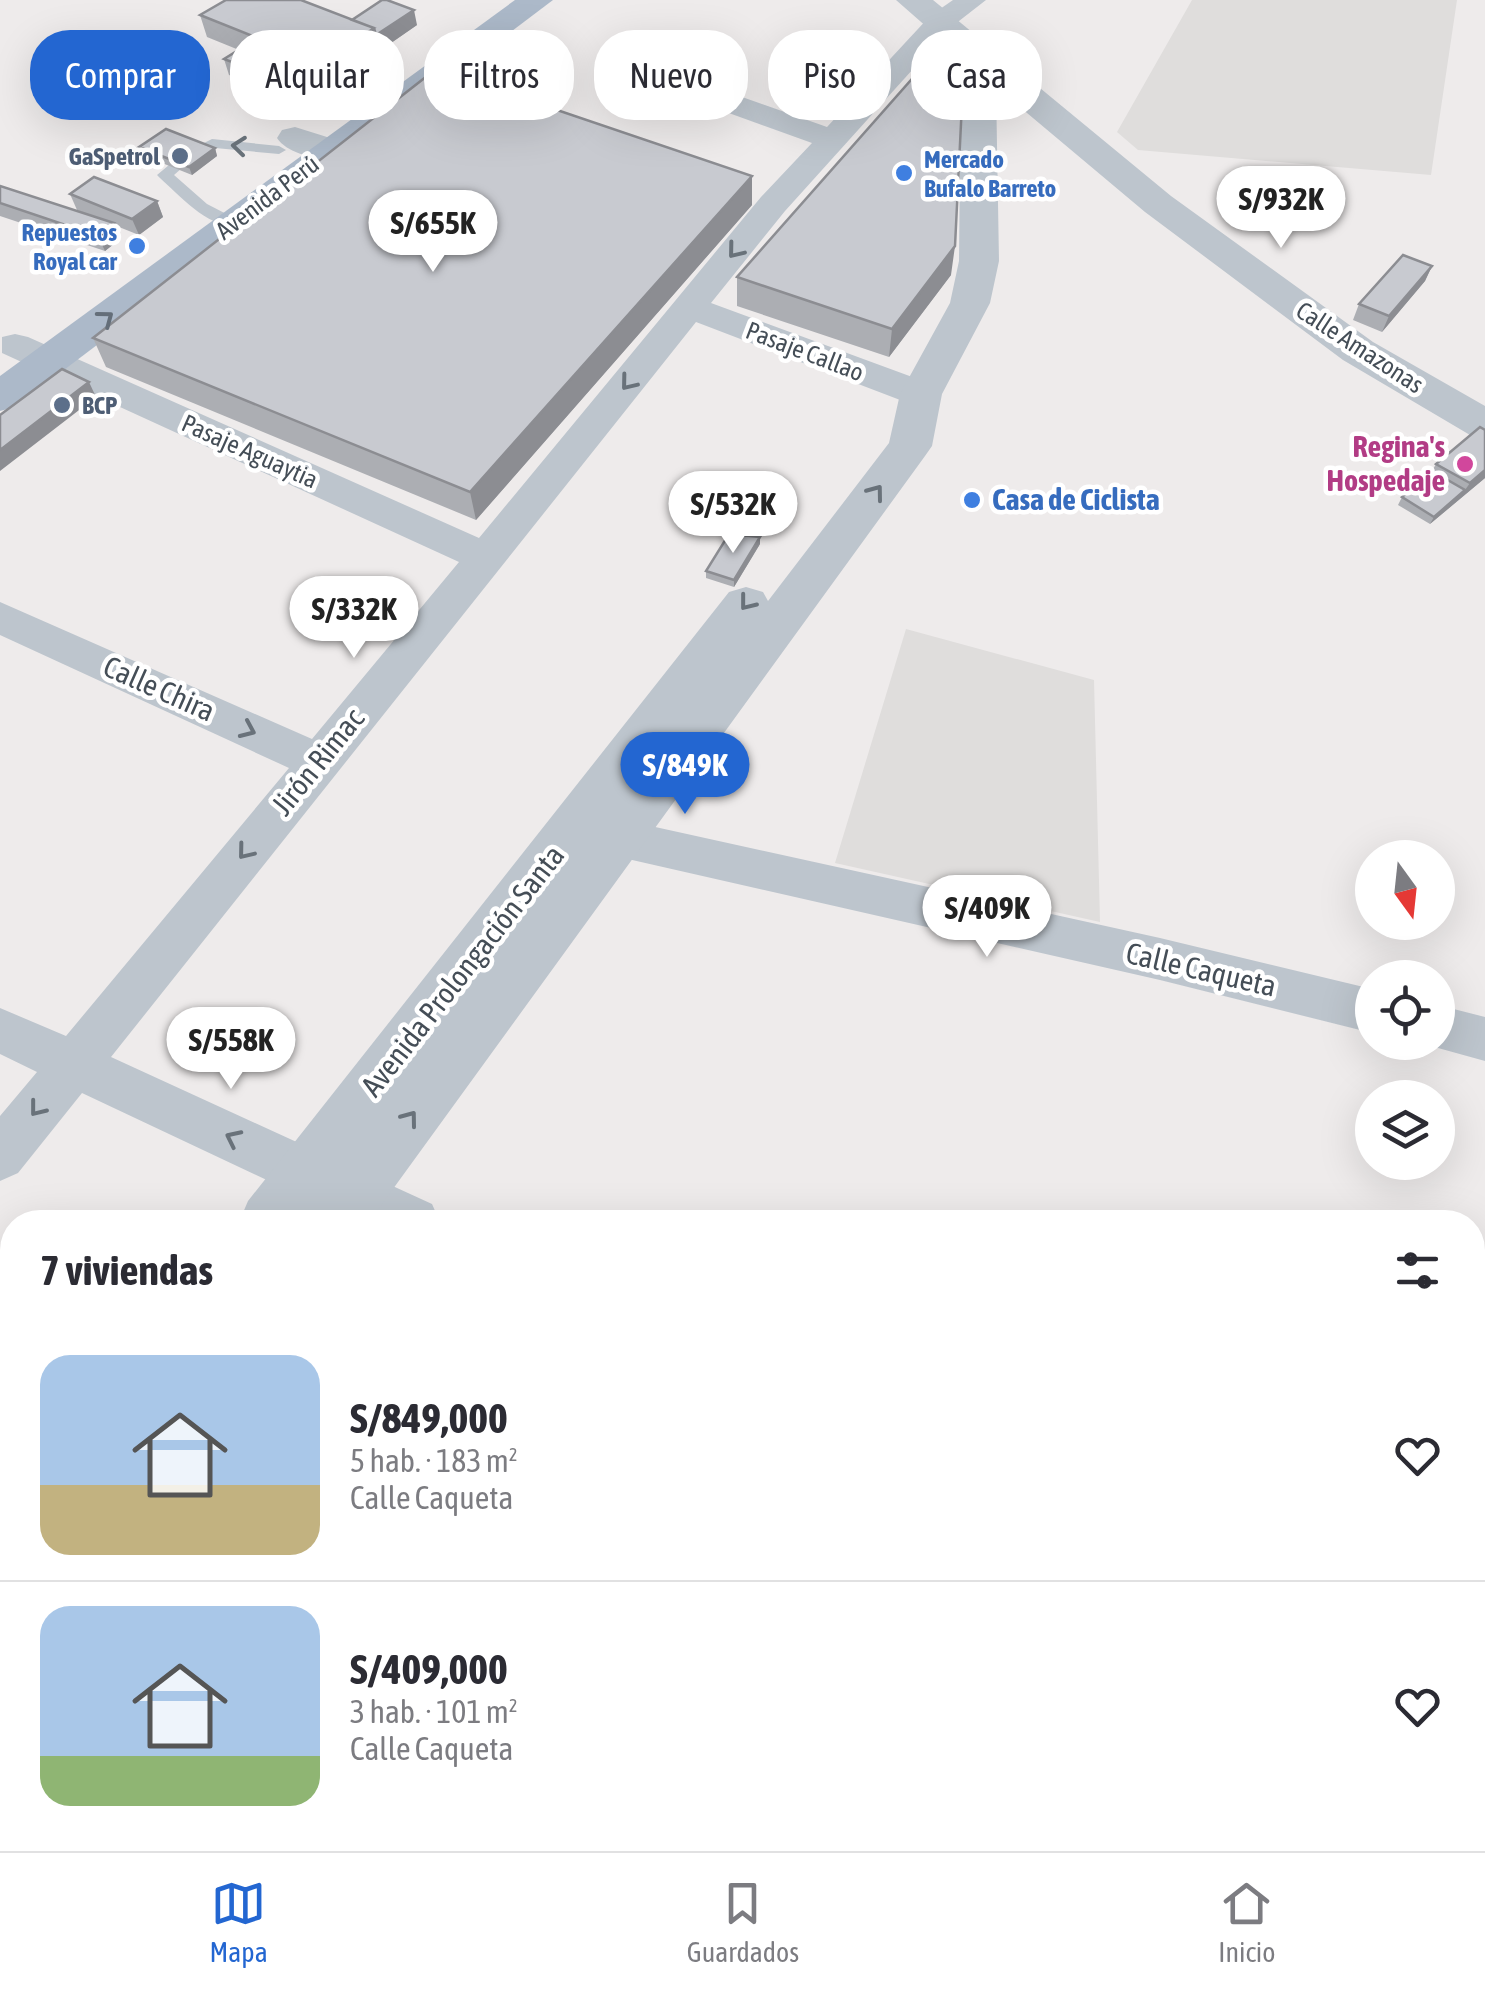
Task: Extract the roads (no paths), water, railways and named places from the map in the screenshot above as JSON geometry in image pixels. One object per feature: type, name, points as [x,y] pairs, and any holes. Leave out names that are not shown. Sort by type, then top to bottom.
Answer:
[{"type":"main road","name":"Avenida Perú","points":[[0,398],[21,354],[217,215],[482,0]]},
{"type":"main road","name":"Avenida Perú","points":[[495,30],[536,0]]},
{"type":"main road","name":"Avenida Perú","points":[[217,215],[301,146],[424,81]]},
{"type":"street","name":"Calle Amazonas","points":[[913,0],[949,30]]},
{"type":"street","name":"Jirón Rimac","points":[[0,1156],[773,204],[819,135],[940,22],[972,0]]},
{"type":"street","name":"Calle Amazonas","points":[[1042,108],[1158,204],[1358,351],[1485,425]]},
{"type":"street","points":[[748,110],[819,135]]},
{"type":"street","points":[[978,146],[1006,124],[1050,115]]},
{"type":"street","name":"Avenida Prolongación Santa","points":[[330,1197],[878,434],[920,394],[970,303],[978,261],[978,120]]},
{"type":"street","points":[[737,191],[773,204]]},
{"type":"street","name":"Pasaje Callao","points":[[689,307],[920,394]]},
{"type":"street","name":"Pasaje Aguaytia","points":[[21,354],[486,557]]},
{"type":"street","name":"Avenida Prolongación Santa","points":[[299,1210],[330,1197],[619,838],[910,446],[920,394]]},
{"type":"street","name":"Calle Chira","points":[[0,617],[319,762]]},
{"type":"street","name":"Calle Caqueta","points":[[619,838],[1355,1007]]},
{"type":"street","points":[[0,1030],[74,1062],[330,1197],[373,1210]]},
{"type":"street","points":[[1455,1031],[1485,1038]]},
{"type":"lane","points":[[200,150],[212,143],[301,146]]},
{"type":"lane","points":[[174,168],[165,175],[217,215]]},
{"type":"place","name":"GaSpetrol","points":[[180,156]]},
{"type":"place","name":"Mercado Bufalo Barreto","points":[[904,173]]},
{"type":"place","name":"Repuestos Royal car","points":[[137,246]]},
{"type":"place","name":"BCP","points":[[62,405]]},
{"type":"place","name":"Regina's Hospedaje","points":[[1465,464]]},
{"type":"place","name":"Casa de Ciclista","points":[[972,500]]}]
